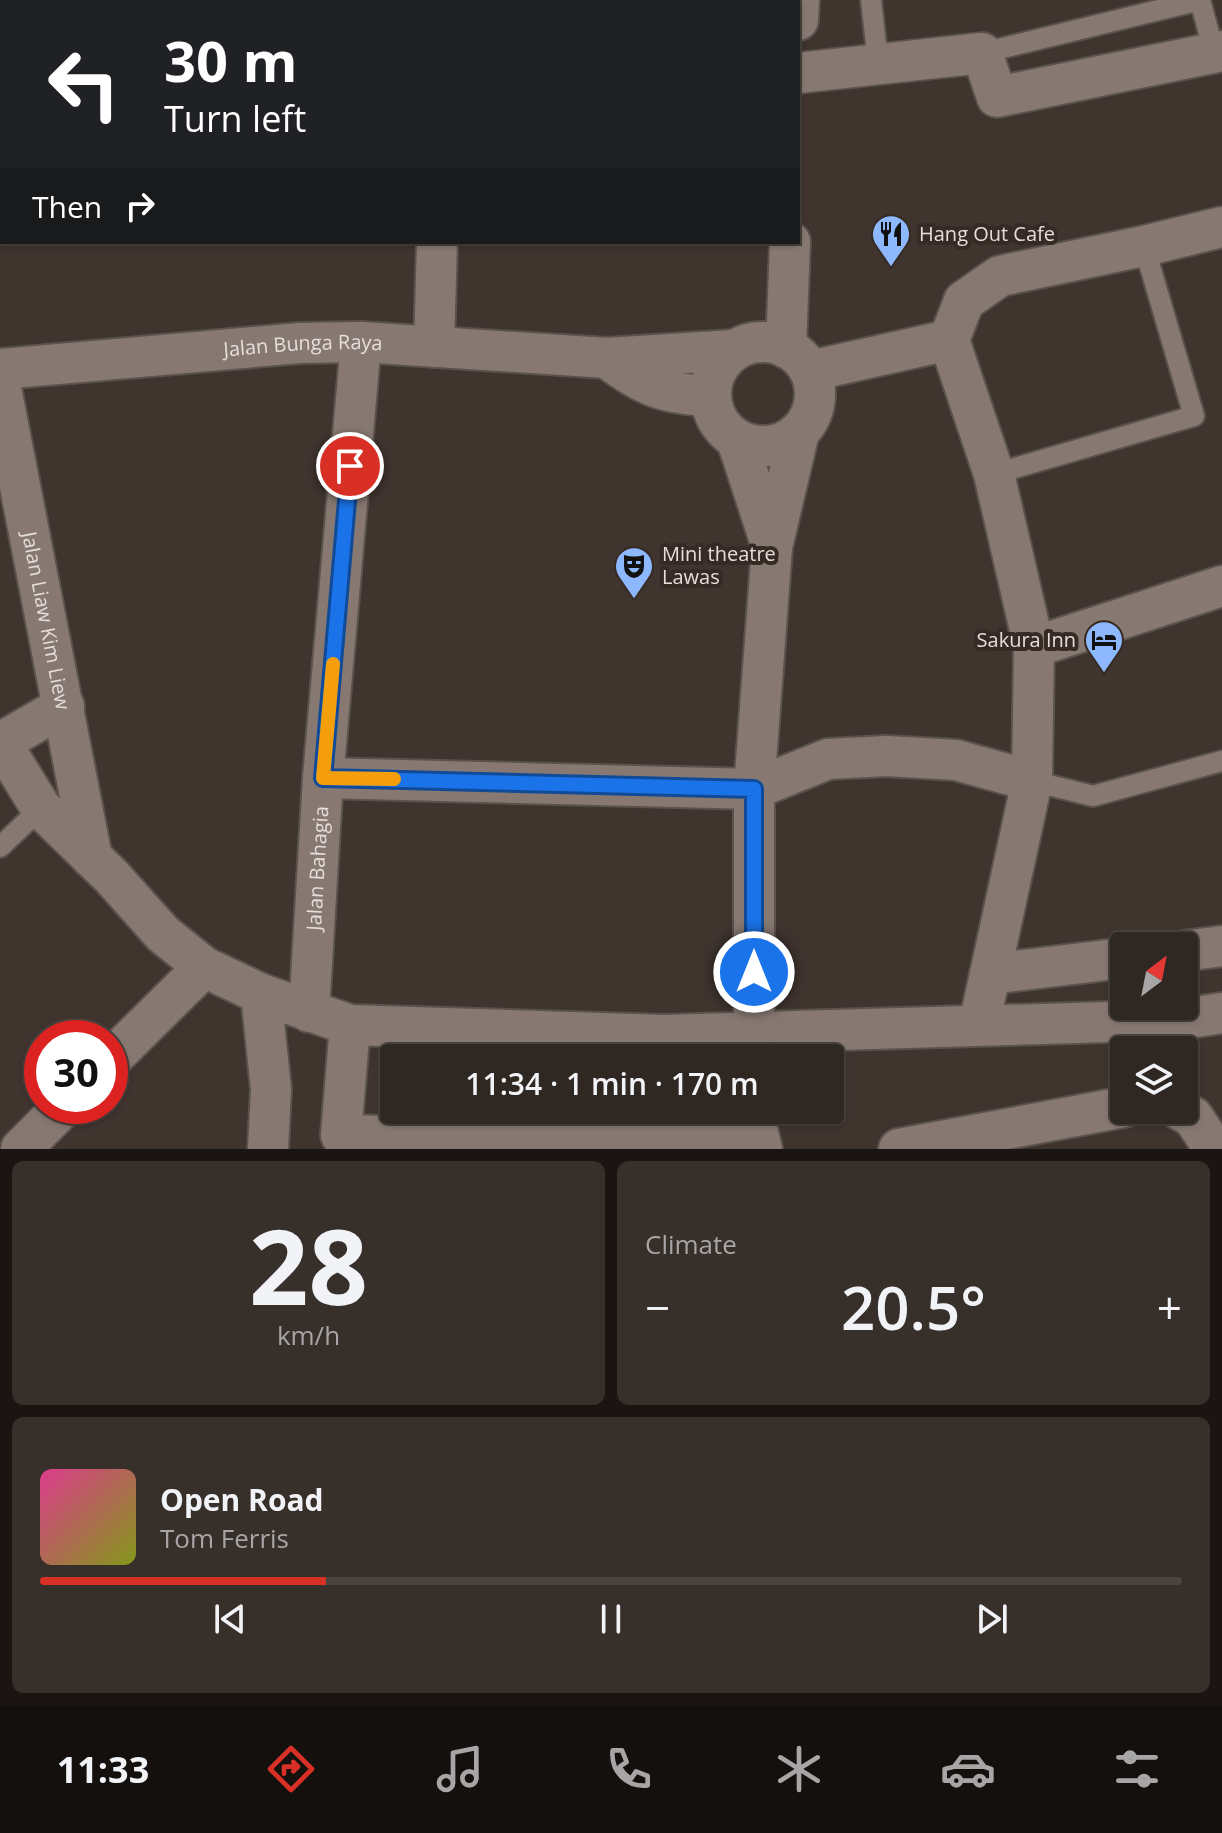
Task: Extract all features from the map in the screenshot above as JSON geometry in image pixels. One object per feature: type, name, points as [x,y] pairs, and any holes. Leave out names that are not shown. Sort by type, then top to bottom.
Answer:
[{"type":"street","points":[[800,73],[982,53],[997,97],[1219,58]]},
{"type":"street","points":[[979,1025],[1032,781],[1034,647],[994,474],[949,340],[964,301],[1000,276],[1222,227]]},
{"type":"street","points":[[434,347],[437,244]]},
{"type":"street","points":[[790,244],[798,359]]},
{"type":"street","points":[[798,359],[949,340]]},
{"type":"street","name":"Jalan Bunga Raya","points":[[0,369],[300,343],[361,342],[607,358],[734,350]]},
{"type":"street","name":"Jalan Bahagia","points":[[309,1012],[323,778],[361,342]]},
{"type":"street","points":[[769,342],[798,359],[815,386],[809,419],[799,432],[785,442],[769,447],[753,446],[737,440],[723,429],[713,413],[710,396],[712,378],[721,362],[734,350],[751,343],[769,342]]},
{"type":"street","points":[[607,358],[636,381],[686,395],[710,396]]},
{"type":"street","name":"Jalan Liaw Kim Liew","points":[[0,383],[64,706],[102,868]]},
{"type":"street","points":[[754,1033],[754,789],[772,547],[799,432]]},
{"type":"street","points":[[737,440],[772,547]]},
{"type":"street","points":[[1034,647],[1222,586]]},
{"type":"street","points":[[64,706],[1,743],[41,808],[163,934],[204,967],[261,994],[350,1025],[619,1044]]},
{"type":"street","points":[[323,778],[754,789],[828,759],[887,756],[956,760],[1032,781]]},
{"type":"street","points":[[1198,949],[1222,946]]},
{"type":"street","points":[[990,974],[1110,960]]},
{"type":"street","points":[[128,1042],[204,967]]},
{"type":"street","points":[[261,994],[271,1089],[268,1149]]},
{"type":"street","points":[[1198,1017],[1222,1013]]},
{"type":"street","points":[[1131,1036],[1176,1020],[1222,1034]]},
{"type":"street","points":[[350,1025],[341,1135],[649,1133],[757,1129],[762,1149]]},
{"type":"street","points":[[682,1044],[754,1033],[979,1025],[1110,1038]]},
{"type":"street","points":[[899,1149],[1110,1110]]},
{"type":"street","points":[[21,1149],[46,1124]]},
{"type":"street","points":[[1198,1124],[1214,1149]]},
{"type":"lane","points":[[871,0],[878,62]]},
{"type":"lane","points":[[982,53],[1200,0],[1219,58]]},
{"type":"lane","points":[[994,474],[1194,416],[1144,246]]},
{"type":"lane","points":[[1032,781],[1093,796],[1222,761]]},
{"type":"lane","points":[[0,847],[41,808]]},
{"type":"slow traffic","points":[[333,664],[323,778],[394,779]]},
{"type":"place","name":"Hang Out Cafe","points":[[891,268]]},
{"type":"place","name":"Mini theatre Lawas","points":[[634,600]]},
{"type":"place","name":"Sakura Inn","points":[[1104,674]]},
{"type":"route","points":[[350,466],[323,778],[754,789],[754,972]]}]
